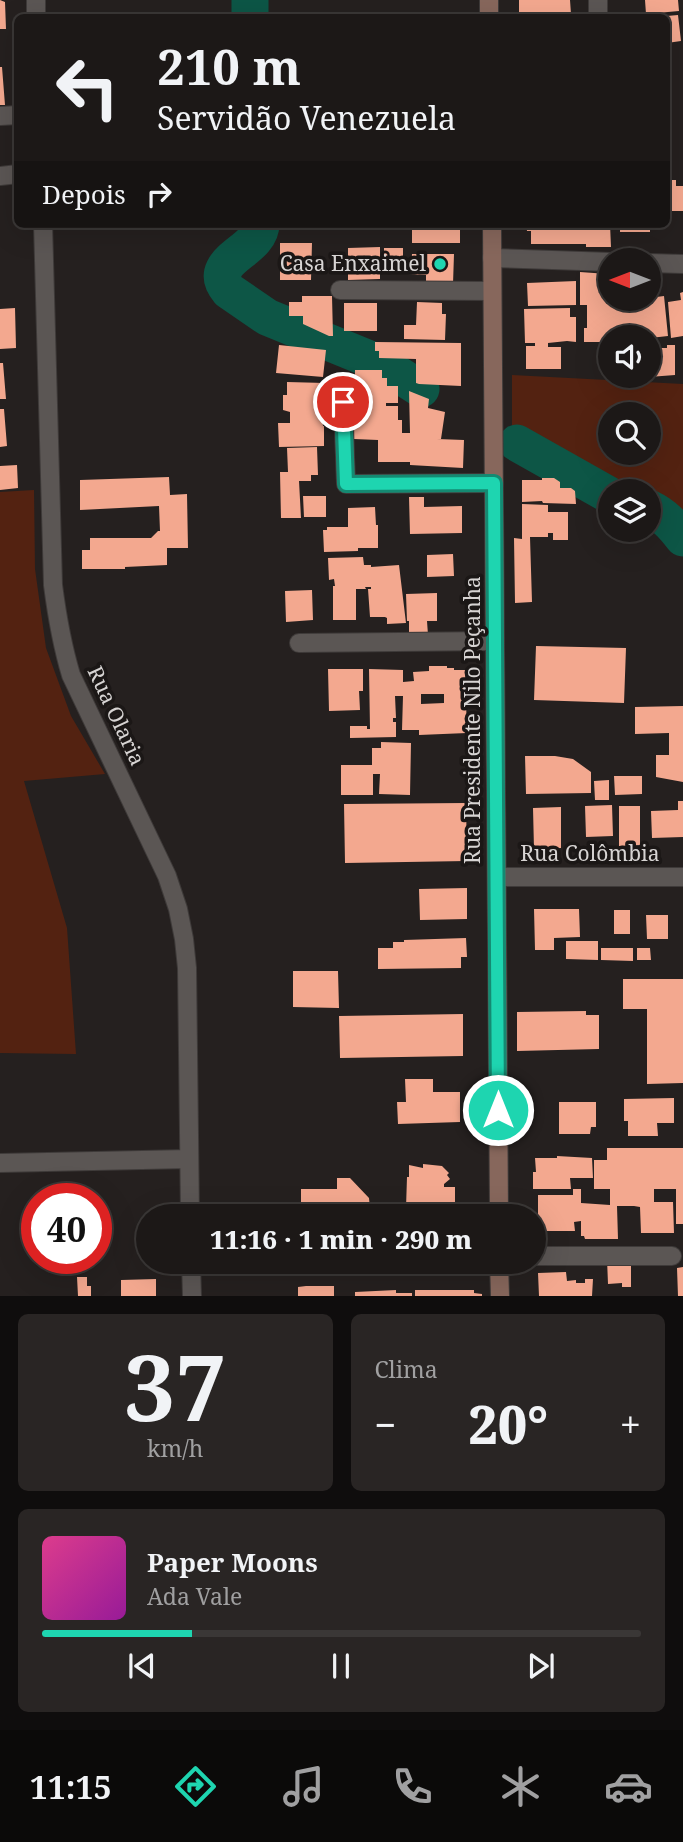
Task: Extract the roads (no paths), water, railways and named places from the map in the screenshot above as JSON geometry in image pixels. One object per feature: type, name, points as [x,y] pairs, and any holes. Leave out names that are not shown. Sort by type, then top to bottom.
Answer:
[{"type":"street","name":"Rua Olaria","points":[[43,228],[56,613],[71,675],[166,876],[178,909],[187,968],[190,1204]]},
{"type":"street","name":"Rua Presidente Nilo Peçanha","points":[[492,228],[499,1204]]},
{"type":"street","points":[[492,258],[598,262]]},
{"type":"street","points":[[662,263],[683,264]]},
{"type":"street","points":[[340,290],[492,291]]},
{"type":"street","points":[[343,402],[346,484],[494,483]]},
{"type":"street","points":[[299,643],[495,641]]},
{"type":"street","name":"Rua Colômbia","points":[[497,877],[683,877]]},
{"type":"street","points":[[0,1163],[189,1159]]},
{"type":"street","points":[[546,1256],[672,1256]]},
{"type":"street","points":[[191,1274],[192,1296]]},
{"type":"street","points":[[499,1274],[500,1296]]},
{"type":"waterway","points":[[250,0],[250,14]]},
{"type":"waterway","points":[[260,228],[259,234],[223,271],[223,280],[229,291],[267,317],[382,364],[421,389]]},
{"type":"waterway","points":[[517,443],[598,489]]},
{"type":"waterway","points":[[661,516],[683,538]]},
{"type":"place","name":"Casa Enxaimel","points":[[440,264]]}]
